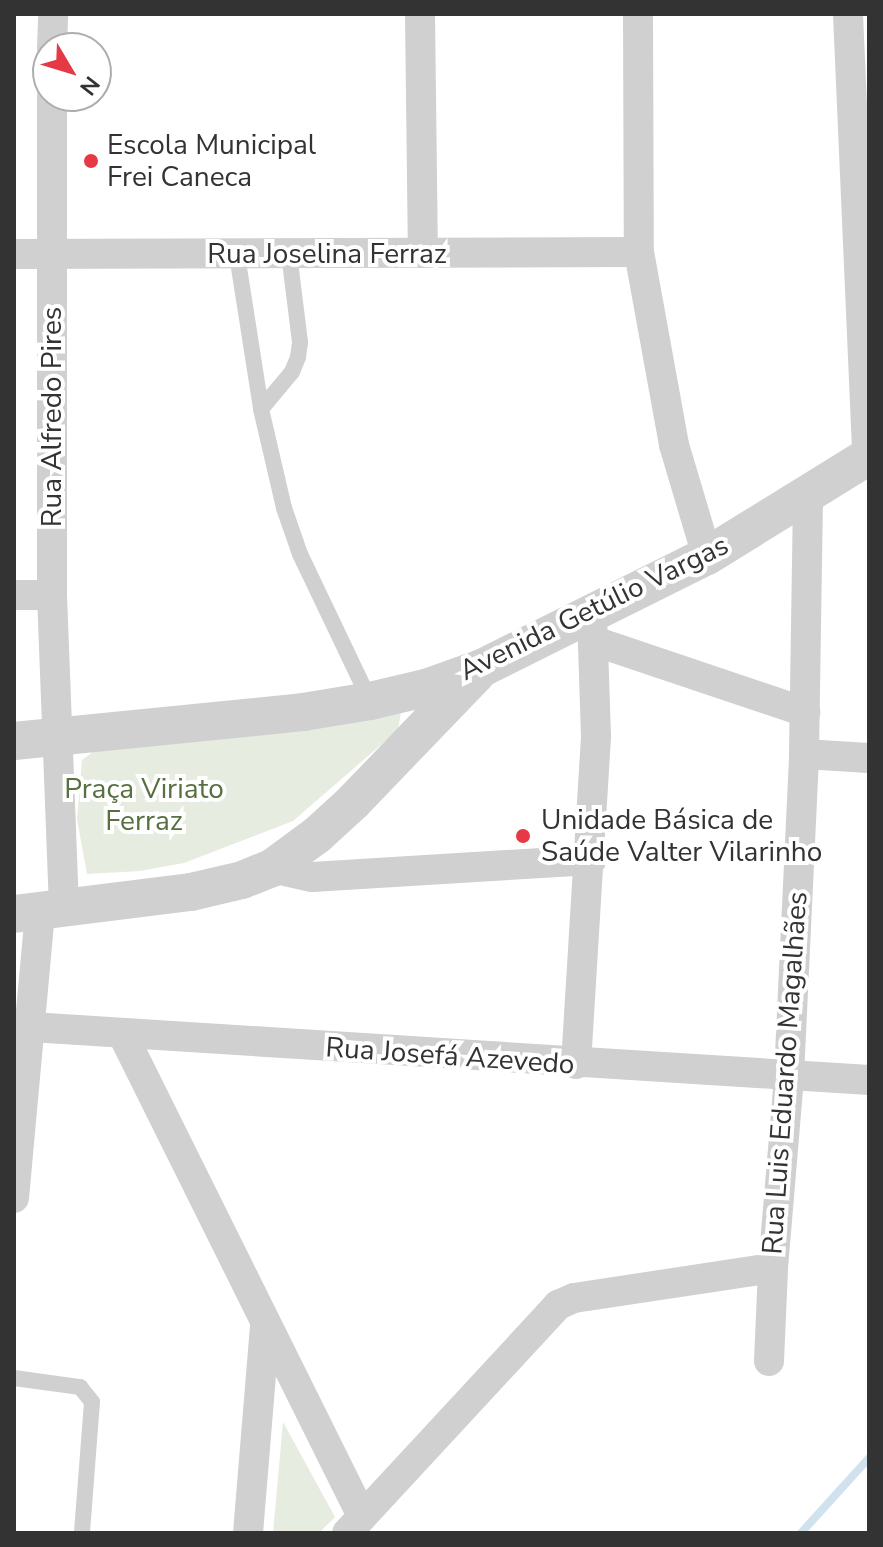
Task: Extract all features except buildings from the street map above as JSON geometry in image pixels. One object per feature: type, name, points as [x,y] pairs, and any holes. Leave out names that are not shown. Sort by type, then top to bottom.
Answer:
[{"type":"street","points":[[420,14],[423,253]]},
{"type":"street","points":[[638,14],[639,252],[674,445],[707,556]]},
{"type":"street","points":[[848,14],[868,457]]},
{"type":"street","name":"Rua Alfredo Pires","points":[[52,112],[52,595],[57,737]]},
{"type":"street","name":"Rua Joselina Ferraz","points":[[14,254],[639,252]]},
{"type":"street","name":"Avenida Getúlio Vargas","points":[[14,741],[370,701],[482,668],[593,629],[868,457]]},
{"type":"street","name":"Rua Luis Eduardo Magalhães","points":[[355,1525],[558,1305],[574,1298],[773,1268],[789,1076],[804,754],[808,495]]},
{"type":"street","points":[[14,595],[52,595]]},
{"type":"street","points":[[576,1064],[591,860],[596,736],[593,629],[805,712]]},
{"type":"street","points":[[39,911],[191,892],[272,868],[344,810],[482,668]]},
{"type":"street","points":[[14,1198],[57,737]]},
{"type":"street","points":[[804,754],[869,758]]},
{"type":"street","points":[[272,868],[312,877],[591,860]]},
{"type":"street","name":"Rua Josefá Azevedo","points":[[31,1027],[576,1064],[869,1080]]},
{"type":"street","points":[[123,1035],[240,1269],[355,1525]]},
{"type":"street","points":[[769,1361],[773,1268]]},
{"type":"street","points":[[248,1533],[265,1327]]},
{"type":"lane","points":[[261,409],[292,372],[298,357],[300,342],[289,254]]},
{"type":"lane","points":[[237,255],[273,471],[300,554],[370,701]]},
{"type":"lane","points":[[14,1378],[80,1387],[92,1402],[82,1533]]},
{"type":"green space","name":"Praça Viriato Ferraz","points":[[401,712],[398,730],[293,821],[184,863],[140,871],[87,874],[77,819],[82,760],[102,745]]},
{"type":"green space","points":[[283,1422],[335,1517],[319,1533],[273,1533]]},
{"type":"waterway","points":[[801,1533],[869,1458]]},
{"type":"place","name":"Escola Municipal Frei Caneca","points":[[91,161]]},
{"type":"place","name":"Unidade Básica de Saúde Valter Vilarinho","points":[[523,836]]}]
